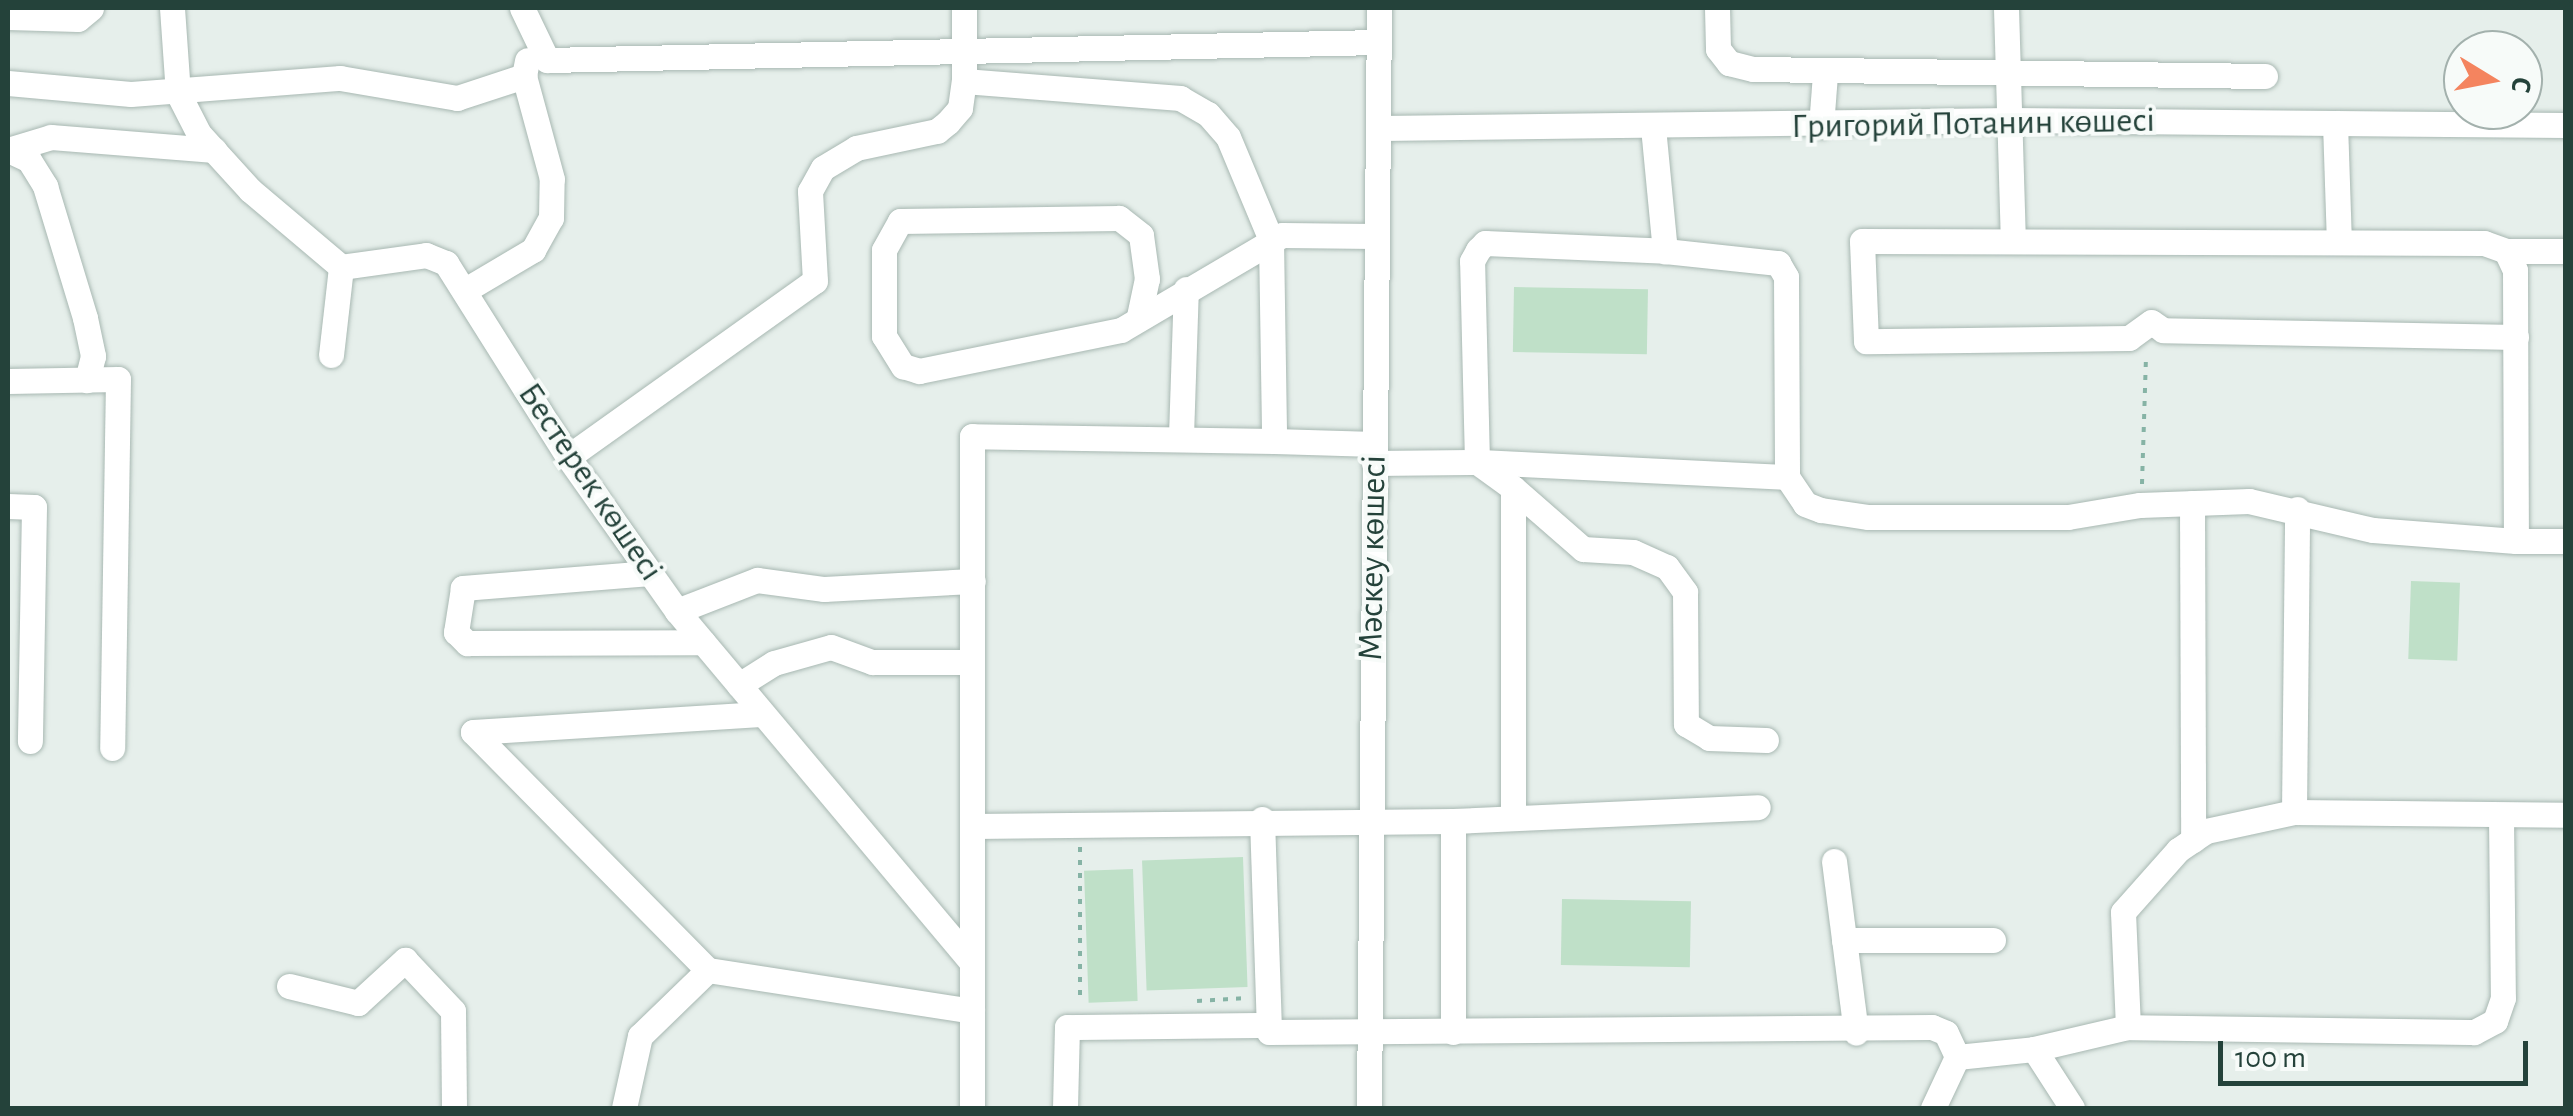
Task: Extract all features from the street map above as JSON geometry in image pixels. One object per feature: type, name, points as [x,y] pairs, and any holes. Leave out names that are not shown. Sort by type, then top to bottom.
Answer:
[{"type":"street","points":[[8,16],[78,19],[90,8]]},
{"type":"street","points":[[172,8],[178,93],[214,150],[250,190],[341,267],[331,355]]},
{"type":"street","points":[[522,8],[531,35],[547,60],[1380,42]]},
{"type":"street","points":[[568,457],[814,281],[806,212],[823,168],[856,148],[937,131],[960,108],[964,8]]},
{"type":"street","name":"Мәскеу көшесі","points":[[1370,1108],[1368,822],[1375,236],[1381,128],[1379,8]]},
{"type":"street","points":[[1718,8],[1718,50],[1729,63],[1825,74],[2264,76]]},
{"type":"street","points":[[2006,8],[2013,241]]},
{"type":"street","points":[[468,290],[533,250],[550,218],[552,179],[524,76],[531,35]]},
{"type":"street","points":[[1821,126],[1825,74]]},
{"type":"street","points":[[8,83],[178,93],[340,78],[456,98],[524,76]]},
{"type":"street","points":[[964,81],[1180,98],[1208,114],[1228,137],[1271,240],[1274,441]]},
{"type":"street","name":"Григорий Потанин көшесі","points":[[1381,128],[1821,126],[2011,120],[2566,125]]},
{"type":"street","points":[[2334,122],[2339,241]]},
{"type":"street","points":[[1653,127],[1666,251]]},
{"type":"street","points":[[8,150],[51,138],[214,150]]},
{"type":"street","points":[[8,150],[29,160],[45,186],[84,318],[92,356],[87,380]]},
{"type":"street","points":[[1139,316],[1147,279],[1141,235],[1119,218],[900,221],[890,231],[884,336],[903,366],[934,370],[1121,330],[1282,234],[1375,236]]},
{"type":"street","points":[[2516,337],[2139,325],[2130,338],[1866,341],[1862,241],[2484,243],[2506,251],[2566,251]]},
{"type":"street","points":[[1478,462],[1472,262],[1478,250],[1485,244],[1666,251],[1778,263],[1786,277],[1788,477],[1805,504],[1850,516],[2068,516],[2140,505],[2249,501],[2373,530],[2516,541],[2566,540]]},
{"type":"street","points":[[2506,251],[2515,270],[2516,541]]},
{"type":"street","name":"Бестерек көшесі","points":[[341,267],[426,256],[446,263],[468,290],[568,457],[677,611],[969,959]]},
{"type":"street","points":[[1180,436],[1186,289]]},
{"type":"street","points":[[8,381],[118,379],[112,748]]},
{"type":"street","points":[[972,1108],[972,436],[1180,436],[1274,441],[1478,462],[1788,477]]},
{"type":"street","points":[[1478,462],[1583,549],[1632,552],[1667,567],[1685,592],[1686,724],[1709,738],[1766,740]]},
{"type":"street","points":[[1513,488],[1513,818]]},
{"type":"street","points":[[2192,503],[2193,840]]},
{"type":"street","points":[[8,506],[34,507],[30,742]]},
{"type":"street","points":[[2294,812],[2296,509]]},
{"type":"street","points":[[650,574],[463,588],[456,632],[467,643],[703,642]]},
{"type":"street","points":[[677,611],[757,580],[824,589],[972,581]]},
{"type":"street","points":[[739,686],[774,662],[832,647],[872,662],[972,662]]},
{"type":"street","points":[[760,714],[473,732],[708,970],[972,1012]]},
{"type":"street","points":[[973,826],[1262,819],[1452,821],[1758,807]]},
{"type":"street","points":[[2128,1026],[2123,912],[2193,840],[2259,816],[2294,812],[2566,815]]},
{"type":"street","points":[[1957,1057],[2034,1049],[2128,1026],[2474,1032],[2496,1022],[2503,998],[2501,816]]},
{"type":"street","points":[[1262,819],[1269,1032],[1856,1033],[1932,1027],[1946,1033],[1957,1057],[1933,1108]]},
{"type":"street","points":[[1452,821],[1453,1032]]},
{"type":"street","points":[[1834,861],[1856,1033]]},
{"type":"street","points":[[1844,940],[1993,940]]},
{"type":"street","points":[[289,986],[358,1002],[405,960],[453,1011],[454,1108]]},
{"type":"street","points":[[624,1108],[640,1036],[708,970]]},
{"type":"street","points":[[1065,1108],[1067,1028],[1268,1025]]},
{"type":"street","points":[[2034,1049],[2072,1108]]},
{"type":"path","points":[[2139,325],[2146,346],[2140,505]]},
{"type":"path","points":[[1080,823],[1080,1027]]},
{"type":"path","points":[[1178,1002],[1268,996]]},
{"type":"green space","points":[[1514,287],[1648,289],[1647,354],[1513,352]]},
{"type":"green space","points":[[2411,581],[2460,583],[2457,661],[2408,659]]},
{"type":"green space","points":[[1243,857],[1248,987],[1147,990],[1142,861]]},
{"type":"green space","points":[[1133,869],[1138,1001],[1089,1003],[1084,871]]},
{"type":"green space","points":[[1562,899],[1691,901],[1690,967],[1561,965]]}]
